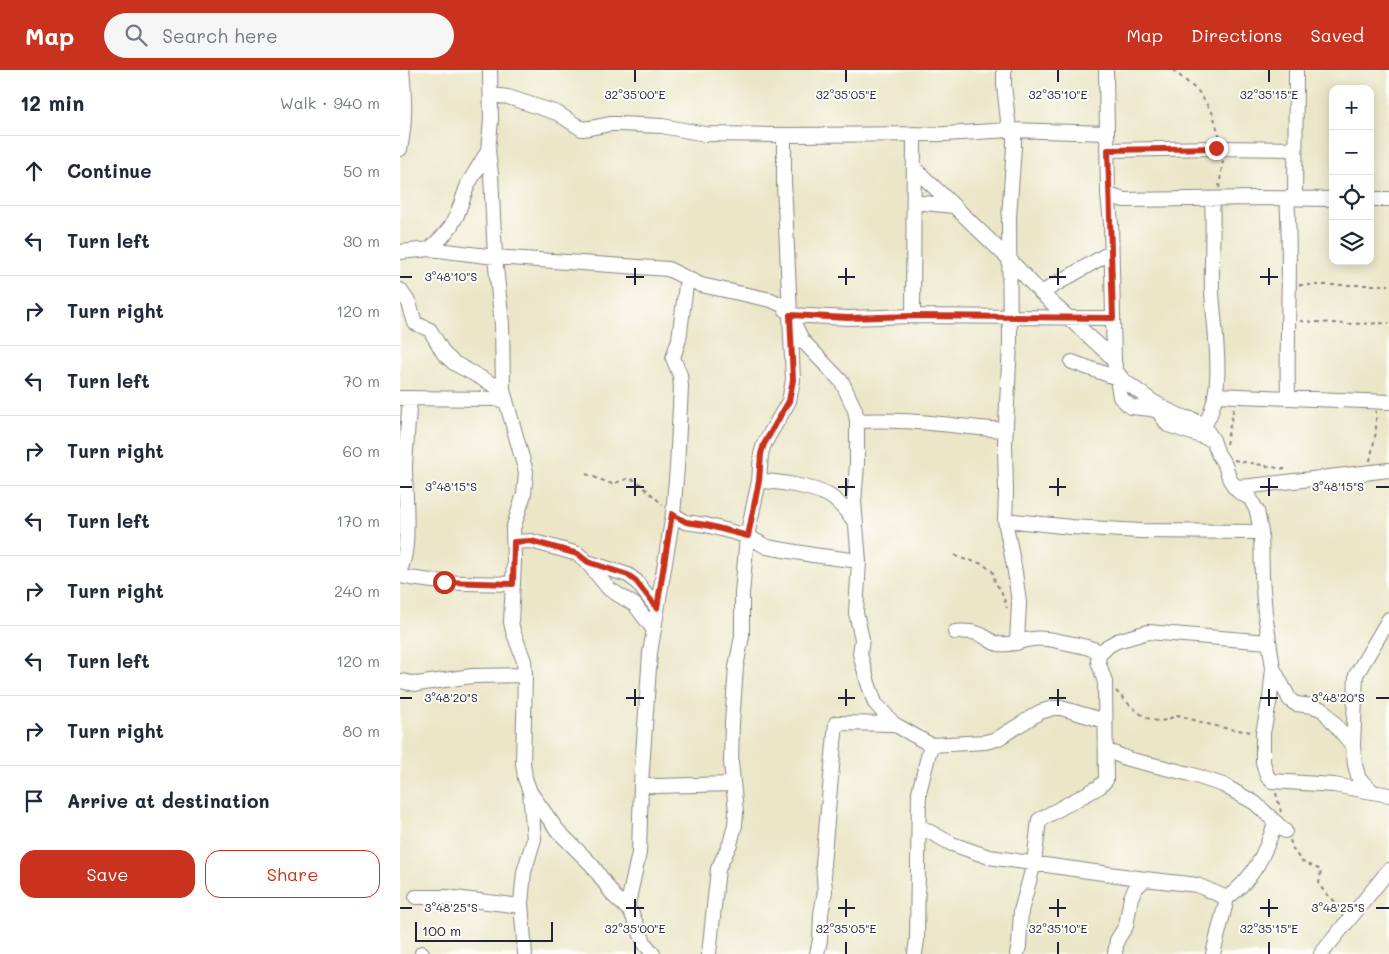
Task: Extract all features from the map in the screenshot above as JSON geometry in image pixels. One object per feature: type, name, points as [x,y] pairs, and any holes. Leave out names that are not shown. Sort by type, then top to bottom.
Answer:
[{"type":"street","points":[[400,149],[405,110],[402,70]]},
{"type":"street","points":[[490,70],[491,95],[488,151],[495,257],[502,325],[504,396],[526,472],[526,485],[514,528],[512,626],[524,661],[523,763],[525,778],[530,792],[534,839],[524,872],[521,906],[526,942],[525,954]]},
{"type":"street","points":[[1004,70],[1004,85],[1014,147],[1009,217],[1010,343],[1004,520],[1019,603],[1017,643]]},
{"type":"street","points":[[1106,70],[1108,195],[1116,371],[1123,380],[1168,410],[1200,422],[1220,443]]},
{"type":"street","points":[[1288,397],[1289,239],[1296,149],[1296,70]]},
{"type":"street","points":[[491,95],[508,97],[557,113],[582,129],[620,124],[662,126],[705,134],[952,134],[1012,130],[1108,133]]},
{"type":"street","points":[[913,316],[914,134]]},
{"type":"street","points":[[709,954],[718,869],[730,844],[735,825],[736,811],[731,762],[732,723],[736,667],[742,636],[743,579],[748,536],[759,481],[761,454],[764,444],[789,401],[793,380],[784,182],[784,135]]},
{"type":"street","points":[[1108,150],[1296,149]]},
{"type":"street","points":[[430,249],[451,226],[468,184],[488,151]]},
{"type":"street","points":[[914,168],[1009,259],[1041,293],[1114,359]]},
{"type":"street","points":[[1108,195],[1124,200],[1329,199]]},
{"type":"street","points":[[1204,426],[1209,419],[1217,382],[1212,289],[1212,199]]},
{"type":"street","points":[[1374,199],[1389,199]]},
{"type":"street","points":[[914,202],[954,206]]},
{"type":"street","points":[[400,252],[430,249],[495,257],[668,269],[701,285],[714,289],[733,291],[782,305],[790,315],[802,340],[842,382],[857,421],[857,464],[854,502],[859,561],[856,613],[862,639],[860,654],[875,703],[894,724],[931,745],[997,740],[1040,712],[1053,708],[1061,708],[1105,721]]},
{"type":"street","points":[[1041,293],[1111,252]]},
{"type":"street","points":[[627,908],[639,853],[641,784],[654,630],[672,514],[677,468],[681,387],[680,375],[672,358],[679,339],[687,278]]},
{"type":"street","points":[[400,290],[409,303],[415,323],[430,330],[449,359],[504,396]]},
{"type":"street","points":[[790,315],[848,318],[913,316],[1113,318]]},
{"type":"street","points":[[1072,362],[1117,378],[1120,397],[1131,407],[1158,411],[1168,425],[1220,443]]},
{"type":"street","points":[[1215,395],[1383,401]]},
{"type":"street","points":[[400,569],[403,564],[406,548],[405,398],[494,399],[504,396]]},
{"type":"street","points":[[857,421],[886,420],[953,424],[1006,430]]},
{"type":"street","points":[[1220,443],[1218,454],[1234,486],[1239,492],[1247,495],[1253,503],[1257,511],[1261,532],[1262,577],[1268,642],[1273,668],[1270,698],[1263,733],[1263,762],[1267,776],[1272,781],[1334,785],[1389,795]]},
{"type":"street","points":[[1234,486],[1250,486],[1389,470]]},
{"type":"street","points":[[759,481],[773,481],[823,493],[845,509],[856,522]]},
{"type":"street","points":[[672,514],[686,522],[748,536],[767,547],[859,561]]},
{"type":"street","points":[[1004,520],[1071,528],[1140,531],[1261,532]]},
{"type":"street","points":[[514,542],[531,541],[578,554],[588,562],[609,589],[635,605],[654,630]]},
{"type":"street","points":[[588,562],[628,575],[636,581],[657,608]]},
{"type":"street","points":[[400,576],[416,580],[444,582],[513,584]]},
{"type":"street","points":[[1373,792],[1356,775],[1354,746],[1356,675],[1389,619]]},
{"type":"street","points":[[955,632],[962,631],[978,634],[995,644],[1048,638],[1081,644],[1102,652]]},
{"type":"street","points":[[1017,954],[1020,946],[1021,912],[1034,863],[1039,820],[1099,787],[1106,780],[1105,682],[1098,661],[1102,652],[1117,641],[1148,632],[1268,642]]},
{"type":"street","points":[[1273,668],[1290,700],[1325,711],[1354,746]]},
{"type":"street","points":[[400,681],[413,684],[472,676],[525,675]]},
{"type":"street","points":[[816,954],[820,940],[821,914],[825,891],[823,864],[836,723],[894,724]]},
{"type":"street","points":[[915,954],[917,939],[919,792],[931,745]]},
{"type":"street","points":[[1106,750],[1223,785],[1254,803],[1280,827],[1255,871],[1249,879],[1227,898],[1213,954]]},
{"type":"street","points":[[641,784],[656,786],[732,784]]},
{"type":"street","points":[[530,792],[557,830],[592,865],[614,896],[627,908],[645,944],[653,954]]},
{"type":"street","points":[[918,826],[952,844],[989,857],[1197,885],[1227,898]]},
{"type":"street","points":[[1322,954],[1389,872]]},
{"type":"street","points":[[1322,954],[1389,872]]},
{"type":"street","points":[[1115,954],[1117,940],[1126,926],[1134,889],[1145,879]]},
{"type":"street","points":[[416,897],[453,898],[521,906]]},
{"type":"path","points":[[1173,70],[1198,91],[1213,114],[1222,148],[1223,163],[1218,191],[1212,199]]},
{"type":"path","points":[[1288,284],[1327,286],[1389,285]]},
{"type":"path","points":[[1287,321],[1389,324]]},
{"type":"path","points":[[1220,443],[1236,396]]},
{"type":"path","points":[[1366,473],[1383,401]]},
{"type":"path","points":[[1227,459],[1294,470]]},
{"type":"path","points":[[586,474],[614,484],[630,479],[636,480],[672,514]]},
{"type":"path","points":[[955,555],[961,559],[982,564],[993,572],[995,583],[1001,590],[1006,606],[1018,620]]},
{"type":"path","points":[[1105,682],[1138,712],[1155,720],[1167,719],[1178,715],[1221,727],[1263,733]]},
{"type":"path","points":[[1272,781],[1281,810],[1280,827],[1293,850],[1301,861],[1321,870],[1318,883],[1324,893],[1353,915]]},
{"type":"route","points":[[444,582],[513,584],[514,542],[531,541],[578,554],[588,562],[628,575],[636,581],[657,608],[672,514],[686,522],[748,536],[759,481],[761,454],[767,436],[774,429],[789,401],[793,380],[790,315],[848,318],[913,316],[1113,318],[1108,150],[1216,148]]}]
